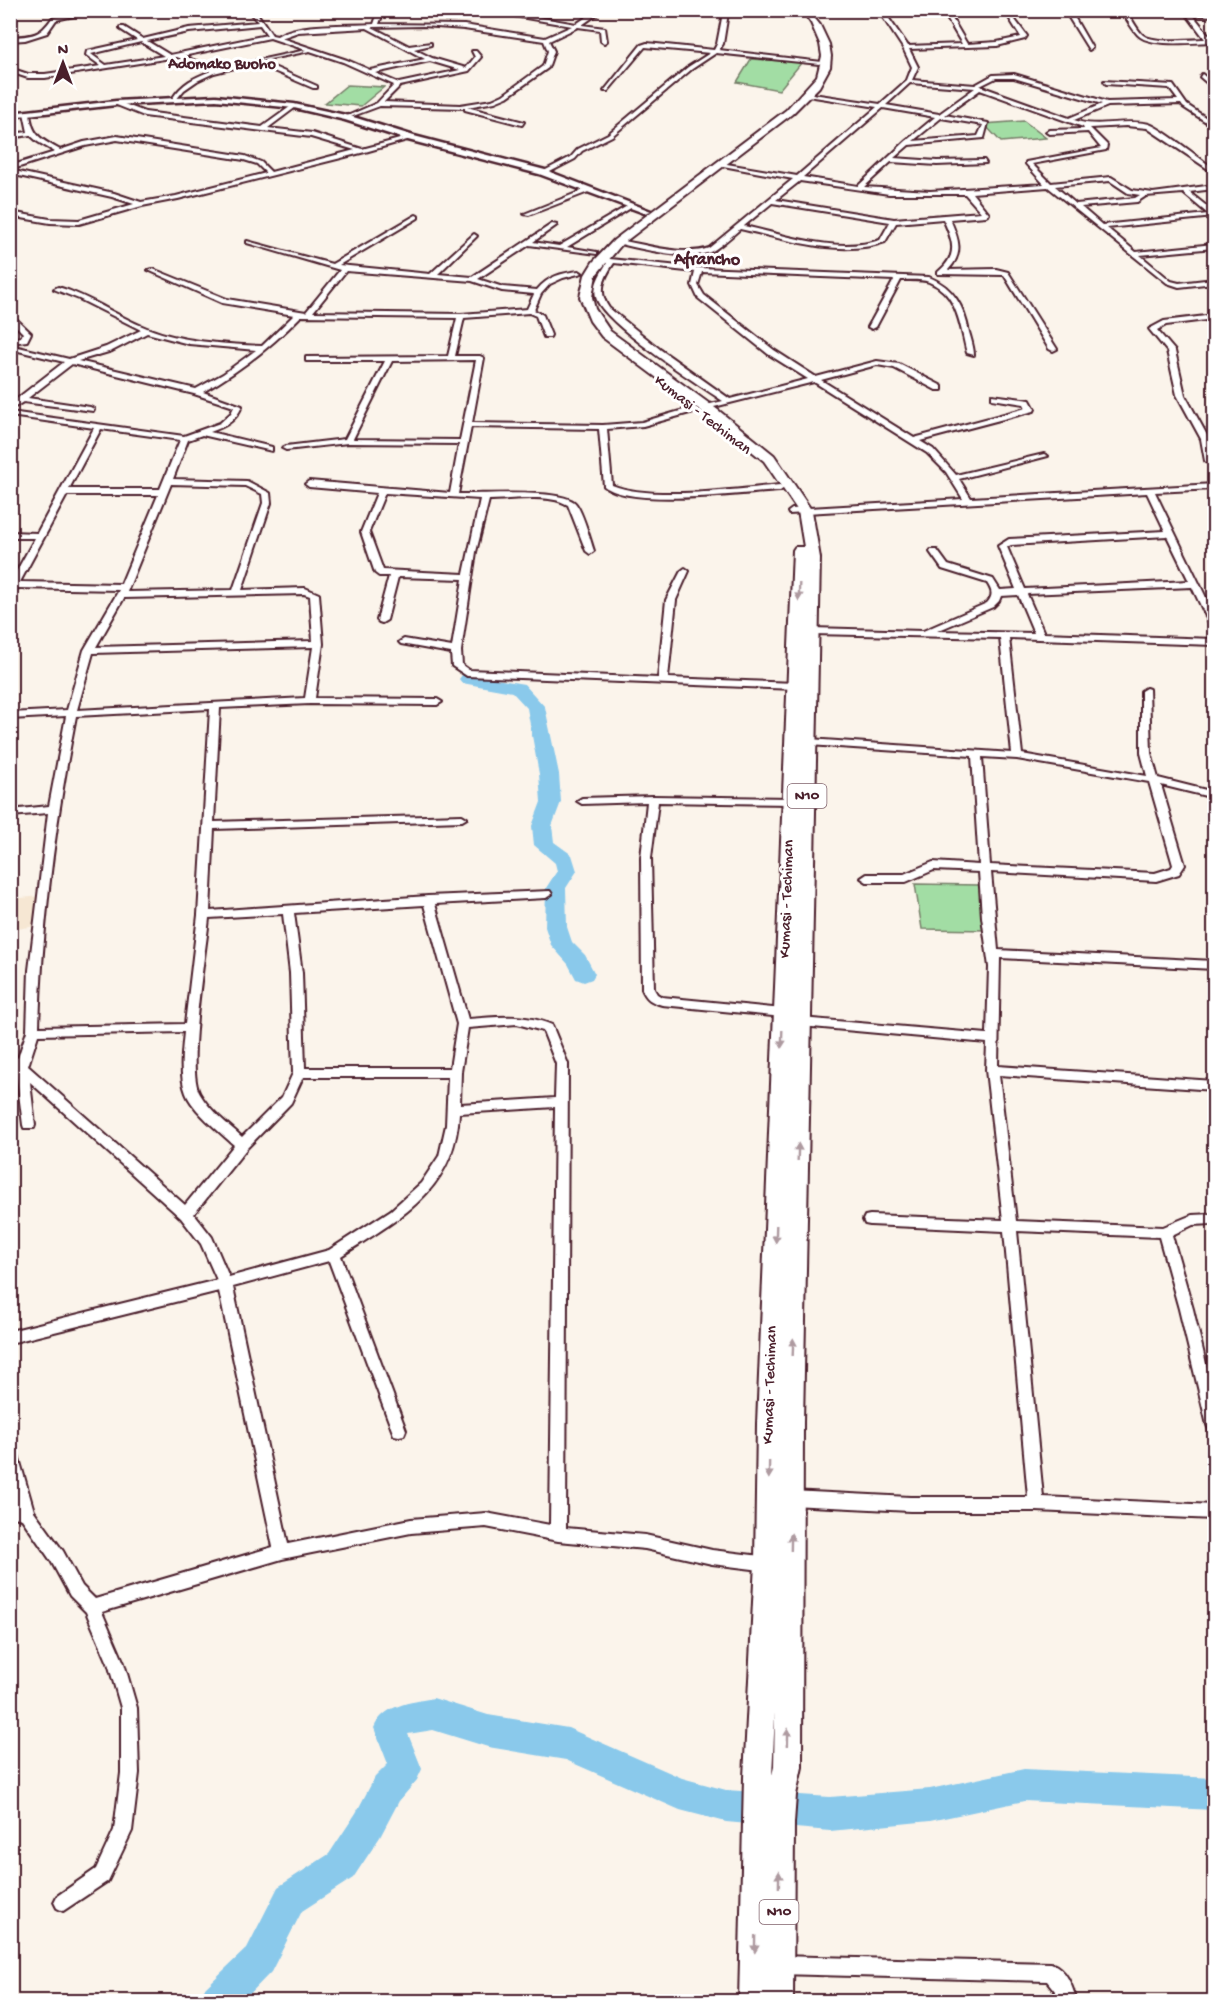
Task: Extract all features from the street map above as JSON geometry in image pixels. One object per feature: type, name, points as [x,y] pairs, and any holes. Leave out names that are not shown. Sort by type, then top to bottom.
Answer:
[{"type":"highway","points":[[805,11],[804,18],[819,50],[819,62]]},
{"type":"highway","name":"N10","points":[[778,2001],[773,1813],[788,1767],[791,1422],[813,558],[784,477],[769,459],[700,409],[606,334],[593,318],[585,292],[590,274],[639,208],[761,128],[808,94],[823,74],[828,58],[823,38],[813,18],[805,11]]},
{"type":"highway","name":"N10","points":[[579,273],[602,258],[618,243],[723,164],[807,86],[817,71],[819,62]]},
{"type":"highway","name":"Kumasi - Techiman","points":[[579,273],[576,298],[588,326],[603,340],[700,409],[744,447],[771,475],[798,511],[800,553],[796,687],[769,1424],[768,1563],[758,1777],[773,1813],[754,2001]]},
{"type":"street","points":[[10,39],[25,38],[45,32],[54,19],[99,10]]},
{"type":"street","points":[[249,10],[255,14],[273,38],[345,61],[398,86]]},
{"type":"street","points":[[376,25],[382,10]]},
{"type":"street","points":[[481,10],[552,20],[575,27],[603,29],[604,41]]},
{"type":"street","points":[[10,70],[38,76],[169,57],[273,38],[298,30],[376,25],[464,27],[546,40],[575,27],[601,10]]},
{"type":"street","points":[[632,10],[805,11]]},
{"type":"street","points":[[618,243],[684,253],[711,249],[799,178],[882,106],[909,81],[915,67],[906,48],[880,10]]},
{"type":"street","points":[[944,10],[965,45]]},
{"type":"street","points":[[544,173],[573,158],[580,150],[610,135],[690,68],[715,52],[720,44],[726,11]]},
{"type":"street","points":[[906,48],[997,44],[1023,38],[1024,36],[1006,11]]},
{"type":"street","points":[[1006,11],[1215,14]]},
{"type":"street","points":[[1068,11],[1089,48]]},
{"type":"street","points":[[1126,14],[1144,38],[1212,40]]},
{"type":"street","points":[[1188,14],[1212,40]]},
{"type":"street","points":[[104,66],[88,54],[89,52],[140,39],[207,27],[261,23]]},
{"type":"street","points":[[366,26],[430,58],[467,70]]},
{"type":"street","points":[[122,28],[169,57]]},
{"type":"street","points":[[460,107],[505,96],[546,67],[551,51],[546,40]]},
{"type":"street","points":[[408,48],[429,44]]},
{"type":"street","points":[[606,90],[643,46],[819,62]]},
{"type":"street","points":[[174,99],[180,89],[217,71],[308,51]]},
{"type":"street","points":[[347,118],[380,104],[398,86],[467,70],[478,57],[474,52]]},
{"type":"street","points":[[177,55],[217,71]]},
{"type":"street","points":[[371,72],[430,58]]},
{"type":"street","points":[[257,62],[315,87]]},
{"type":"street","points":[[203,64],[245,64]]},
{"type":"street","points":[[861,187],[908,143],[978,88],[978,84],[995,76],[1014,76],[1107,104],[1182,102]]},
{"type":"street","points":[[1202,76],[1215,87]]},
{"type":"street","points":[[909,81],[978,88],[1088,128],[1105,146],[1104,149],[1028,163],[1049,185],[1173,284],[1213,283]]},
{"type":"street","points":[[1106,82],[1169,85],[1173,87],[1182,102],[1215,125]]},
{"type":"street","points":[[808,94],[986,124],[979,138],[908,143]]},
{"type":"street","points":[[10,115],[174,99],[216,98],[294,106],[347,118],[411,138],[544,173],[639,208]]},
{"type":"street","points":[[116,103],[144,114],[312,135],[364,151]]},
{"type":"street","points":[[380,104],[460,107],[522,123]]},
{"type":"street","points":[[1070,120],[1107,104]]},
{"type":"street","points":[[264,128],[294,106]]},
{"type":"street","points":[[27,113],[34,138],[58,151]]},
{"type":"street","points":[[1049,132],[1126,124],[1149,126],[1215,171]]},
{"type":"street","points":[[10,136],[31,133]]},
{"type":"street","points":[[10,170],[58,151],[105,140],[128,138],[245,158],[258,163],[270,174]]},
{"type":"street","points":[[10,214],[50,221],[79,222],[141,204],[176,198],[411,138]]},
{"type":"street","points":[[892,160],[937,164],[984,162]]},
{"type":"street","points":[[723,164],[799,178],[912,193],[967,192],[1111,179],[1130,192],[1142,194],[1215,187]]},
{"type":"street","points":[[10,170],[114,195],[141,204]]},
{"type":"street","points":[[527,214],[589,190]]},
{"type":"street","points":[[1184,191],[1215,215]]},
{"type":"street","points":[[770,201],[894,221],[986,214],[967,192]]},
{"type":"street","points":[[1076,206],[1137,200],[1144,197],[1142,194]]},
{"type":"street","points":[[560,248],[639,208]]},
{"type":"street","points":[[1100,226],[1215,215]]},
{"type":"street","points":[[333,266],[416,217]]},
{"type":"street","points":[[529,243],[602,258],[699,270],[929,279],[943,272],[955,257],[957,241],[946,218]]},
{"type":"street","points":[[740,227],[837,246],[866,247],[883,241],[894,221]]},
{"type":"street","points":[[473,279],[554,225]]},
{"type":"street","points":[[432,276],[474,236]]},
{"type":"street","points":[[249,242],[344,269],[473,279],[502,289],[537,292]]},
{"type":"street","points":[[1133,254],[1215,246]]},
{"type":"street","points":[[602,258],[599,298],[603,306],[628,328],[728,401]]},
{"type":"street","points":[[197,392],[249,362],[304,314],[344,269]]},
{"type":"street","points":[[151,270],[225,301],[304,314],[461,316],[530,311],[539,315],[547,335]]},
{"type":"street","points":[[699,270],[695,278],[695,285],[701,296],[771,352],[930,451],[954,478],[969,502]]},
{"type":"street","points":[[943,272],[996,271],[1010,275],[1053,349]]},
{"type":"street","points":[[530,311],[537,292],[555,277],[579,273]]},
{"type":"street","points":[[872,327],[898,279]]},
{"type":"street","points":[[929,279],[942,286],[960,304],[971,352]]},
{"type":"street","points":[[58,289],[82,296],[147,330],[197,343],[264,348]]},
{"type":"street","points":[[10,315],[27,333],[24,339],[10,341]]},
{"type":"street","points":[[451,357],[461,316]]},
{"type":"street","points":[[1215,317],[1164,323],[1153,328],[1171,351],[1181,395],[1205,439],[1209,461],[1215,466]]},
{"type":"street","points":[[10,347],[71,361],[197,392],[238,406],[235,414],[223,425],[185,438],[11,415],[22,399],[71,361],[109,349],[147,330]]},
{"type":"street","points":[[309,359],[451,357],[481,359],[454,494]]},
{"type":"street","points":[[348,441],[390,358]]},
{"type":"street","points":[[468,425],[603,427],[643,424],[870,365],[890,364],[939,388]]},
{"type":"street","points":[[915,440],[1031,409],[1027,402],[1021,399],[995,397]]},
{"type":"street","points":[[22,399],[90,409]]},
{"type":"street","points":[[603,427],[608,486],[616,491],[646,495],[780,488]]},
{"type":"street","points":[[98,428],[12,589],[305,591],[314,594],[318,645],[310,700]]},
{"type":"street","points":[[204,433],[269,449]]},
{"type":"street","points":[[29,1125],[16,1061],[33,1031],[35,970],[54,808],[71,714],[89,650],[122,591],[185,438]]},
{"type":"street","points":[[286,448],[348,441],[464,442]]},
{"type":"street","points":[[954,478],[1044,456]]},
{"type":"street","points":[[168,481],[247,484],[266,493],[267,503],[237,592]]},
{"type":"street","points":[[309,484],[381,493],[454,494],[485,497],[549,496],[566,499],[572,504],[590,551]]},
{"type":"street","points":[[798,511],[1215,486]]},
{"type":"street","points":[[1150,491],[1215,623]]},
{"type":"street","points":[[64,492],[164,492]]},
{"type":"street","points":[[381,493],[365,532],[379,573],[468,577]]},
{"type":"street","points":[[485,497],[468,577],[456,651],[457,666],[467,673],[796,687]]},
{"type":"street","points":[[1040,636],[1002,546],[1004,544],[1171,533]]},
{"type":"street","points":[[10,535],[41,536]]},
{"type":"street","points":[[923,633],[990,605],[996,599],[997,593],[990,581],[945,567],[934,552]]},
{"type":"street","points":[[663,681],[671,600],[685,571]]},
{"type":"street","points":[[382,620],[394,575]]},
{"type":"street","points":[[997,593],[1194,584]]},
{"type":"street","points":[[812,631],[1215,642]]},
{"type":"street","points":[[1004,635],[1017,756]]},
{"type":"street","points":[[404,642],[456,651]]},
{"type":"street","points":[[89,650],[318,645]]},
{"type":"street","points":[[867,878],[906,878],[924,868],[933,866],[1156,877],[1175,871],[1179,865],[1146,753],[1146,691]]},
{"type":"street","points":[[10,716],[310,700],[437,702]]},
{"type":"street","points":[[215,706],[204,915],[187,1059],[192,1093],[208,1113],[242,1145]]},
{"type":"street","points":[[809,742],[1017,756],[1155,780],[1215,795]]},
{"type":"street","points":[[977,753],[995,986],[992,1070],[1010,1225],[1036,1504]]},
{"type":"street","points":[[653,799],[646,858],[648,989],[650,995],[654,1000],[783,1012]]},
{"type":"street","points":[[582,801],[653,799],[792,801]]},
{"type":"street","points":[[10,813],[54,808]]},
{"type":"street","points":[[209,826],[462,818]]},
{"type":"street","points":[[204,915],[546,894]]},
{"type":"street","points":[[10,1337],[225,1284],[333,1254],[396,1214],[426,1187],[445,1157],[452,1125],[454,1072],[463,1024],[428,900]]},
{"type":"street","points":[[186,1214],[242,1145],[287,1100],[299,1073],[296,973],[288,909]]},
{"type":"street","points":[[993,954],[1215,964]]},
{"type":"street","points":[[463,1024],[527,1020],[548,1028],[562,1064],[558,1534]]},
{"type":"street","points":[[801,1023],[992,1039]]},
{"type":"street","points":[[33,1031],[189,1028]]},
{"type":"street","points":[[16,1061],[186,1214],[207,1241],[225,1284],[282,1552]]},
{"type":"street","points":[[992,1070],[1215,1086]]},
{"type":"street","points":[[299,1073],[454,1072]]},
{"type":"street","points":[[452,1109],[562,1102]]},
{"type":"street","points":[[870,1220],[1164,1232],[1192,1220],[1215,1219]]},
{"type":"street","points":[[1164,1232],[1210,1392],[1215,1425]]},
{"type":"street","points":[[333,1254],[399,1430]]},
{"type":"street","points":[[10,1455],[27,1514],[57,1556],[76,1591],[92,1607],[116,1663],[129,1708],[130,1773],[123,1831],[102,1875],[63,1902]]},
{"type":"street","points":[[791,1498],[910,1504],[1036,1504],[1215,1512]]},
{"type":"street","points":[[10,1509],[27,1514]]},
{"type":"street","points":[[92,1607],[282,1552],[411,1526],[474,1520],[486,1520],[558,1534],[645,1542],[712,1557],[790,1567]]},
{"type":"street","points":[[778,1965],[1051,1972],[1062,1985],[1068,2001]]},
{"type":"shaded area","points":[[41,896],[36,926],[11,930],[11,899]]},
{"type":"green space","points":[[751,59],[802,62],[779,90],[737,82]]},
{"type":"green space","points":[[347,85],[384,87],[361,106],[325,103]]},
{"type":"green space","points":[[1024,121],[1046,138],[1001,142],[984,124]]},
{"type":"green space","points":[[915,884],[979,885],[988,930],[922,929]]},
{"type":"waterway","points":[[468,679],[518,688],[536,707],[549,774],[551,802],[542,826],[544,845],[565,860],[567,871],[556,888],[556,927],[562,945],[577,960],[584,974]]},
{"type":"waterway","points":[[217,2002],[259,1960],[290,1899],[341,1866],[368,1825],[387,1789],[406,1769],[390,1728],[401,1720],[433,1714],[488,1731],[568,1744],[680,1794],[726,1806],[769,1810],[830,1814],[930,1805],[1024,1785],[1214,1794]]},
{"type":"district","name":"Adomako Buoho","points":[[222,65]]},
{"type":"district","name":"Afrancho","points":[[707,260]]}]
